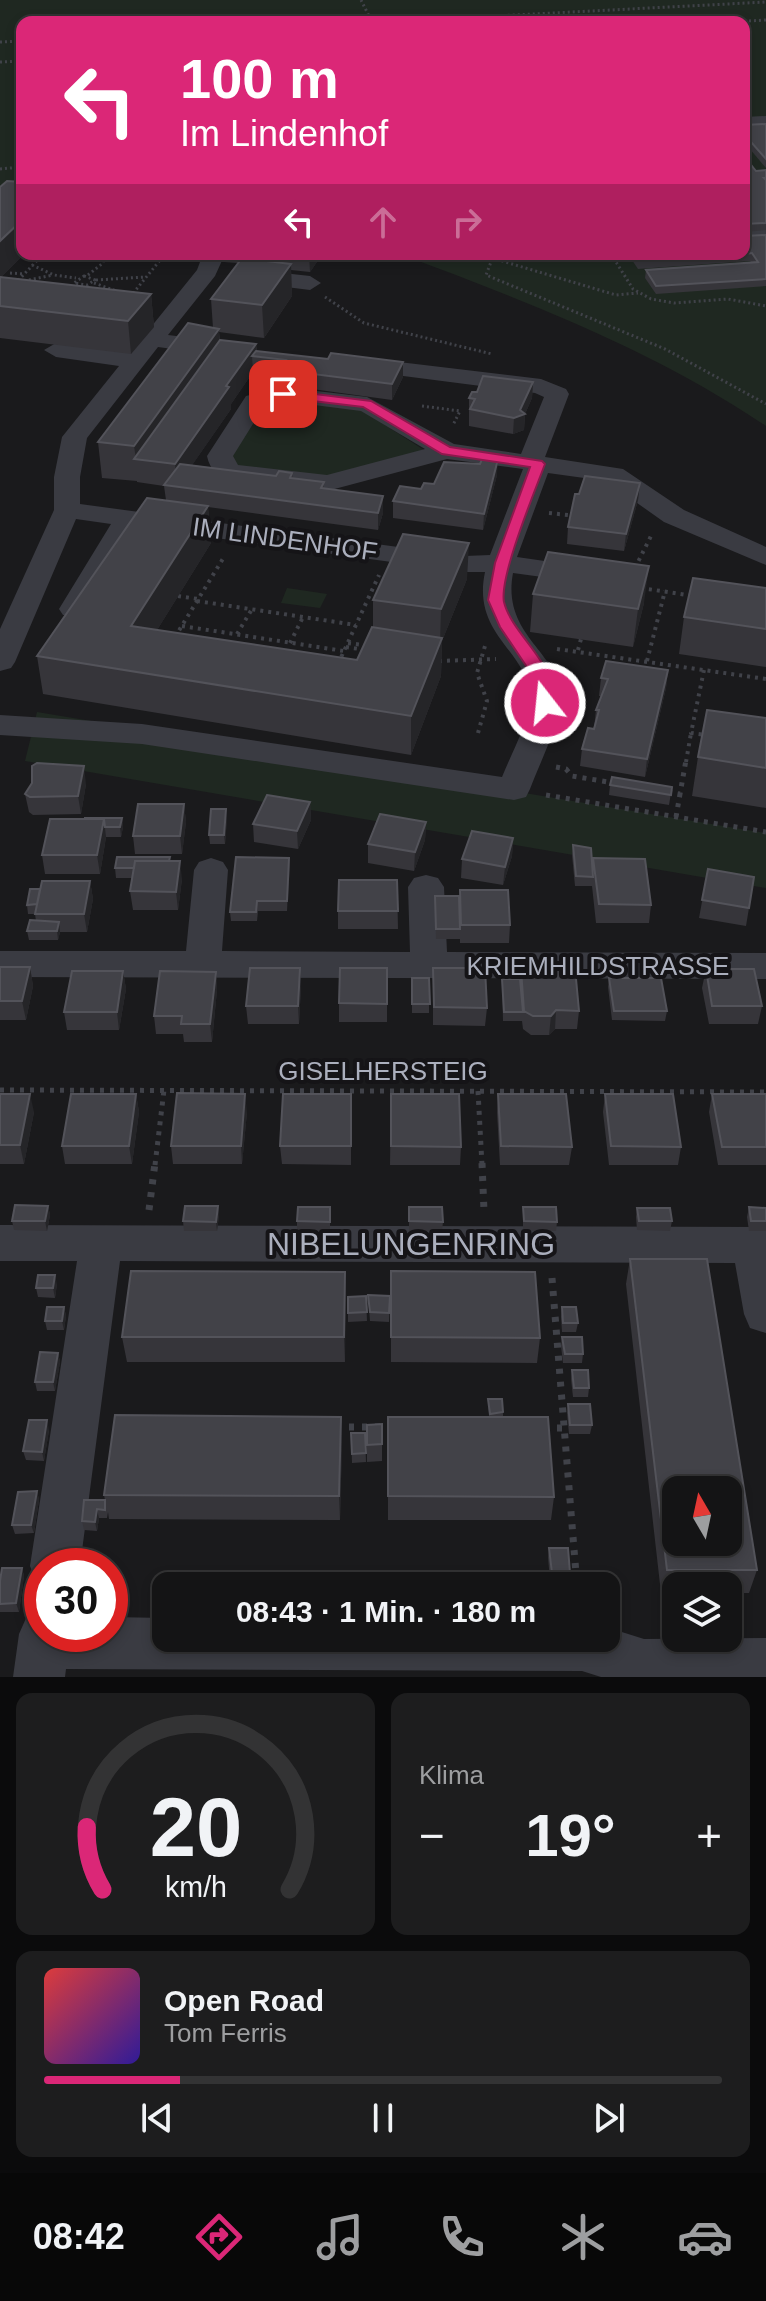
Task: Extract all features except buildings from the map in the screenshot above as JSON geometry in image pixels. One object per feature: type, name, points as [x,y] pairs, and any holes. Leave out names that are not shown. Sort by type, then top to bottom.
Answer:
[{"type":"street","points":[[0,662],[67,510],[67,477],[75,437],[146,350],[210,263],[310,283]]},
{"type":"street","points":[[56,350],[242,350]]},
{"type":"street","points":[[0,725],[142,734],[521,790],[546,692],[541,676],[514,656],[496,600],[503,563],[557,394],[541,386],[333,361]]},
{"type":"street","points":[[444,450],[327,483],[231,472],[222,465],[220,456],[255,401],[283,394],[367,404],[444,450],[614,475],[690,523],[766,557]]},
{"type":"street","name":"IM LINDENHOF","points":[[67,510],[465,564],[503,563],[615,582]]},
{"type":"street","points":[[59,632],[129,517]]},
{"type":"street","points":[[203,965],[211,870]]},
{"type":"street","name":"KRIEMHILDSTRASSE","points":[[426,887],[429,965]]},
{"type":"street","name":"KRIEMHILDSTRASSE","points":[[0,964],[766,966]]},
{"type":"street","name":"NIBELUNGENRING","points":[[0,1243],[760,1245],[766,1314]]},
{"type":"street","points":[[59,1548],[123,1243]]},
{"type":"street","points":[[128,1650],[582,1645],[645,1671],[766,1664]]},
{"type":"path","points":[[494,16],[766,2]]},
{"type":"path","points":[[8,291],[37,260]]},
{"type":"path","points":[[32,265],[54,275],[76,278],[87,276],[104,260]]},
{"type":"path","points":[[122,306],[160,260]]},
{"type":"path","points":[[181,260],[210,263]]},
{"type":"path","points":[[492,260],[486,275],[607,324],[734,383],[766,404]]},
{"type":"path","points":[[506,260],[616,295],[638,293],[663,303],[728,299],[766,306]]},
{"type":"path","points":[[615,260],[638,293]]},
{"type":"path","points":[[10,273],[24,274]]},
{"type":"path","points":[[15,283],[54,275]]},
{"type":"path","points":[[87,276],[129,298]]},
{"type":"path","points":[[67,292],[94,282],[146,277]]},
{"type":"path","points":[[76,278],[73,282],[80,285]]},
{"type":"path","points":[[310,283],[364,323],[496,355]]},
{"type":"path","points":[[415,405],[460,411],[444,450]]},
{"type":"path","points":[[690,523],[664,526],[652,534],[615,582],[708,599]]},
{"type":"path","points":[[174,639],[227,551]]},
{"type":"path","points":[[337,665],[380,572]]},
{"type":"path","points":[[647,661],[665,591]]},
{"type":"path","points":[[178,596],[356,625]]},
{"type":"path","points":[[368,600],[378,601]]},
{"type":"path","points":[[237,634],[252,609]]},
{"type":"path","points":[[478,733],[487,701],[477,673],[479,663],[493,621],[503,616]]},
{"type":"path","points":[[290,643],[303,617]]},
{"type":"path","points":[[182,626],[290,643],[376,649]]},
{"type":"path","points":[[578,650],[581,639]]},
{"type":"path","points":[[437,661],[479,663],[578,650],[766,679]]},
{"type":"path","points":[[430,655],[465,662]]},
{"type":"path","points":[[676,817],[704,670]]},
{"type":"path","points":[[691,733],[721,737]]},
{"type":"path","points":[[521,790],[566,769],[572,776],[618,784]]},
{"type":"path","points":[[521,790],[766,832]]},
{"type":"path","points":[[665,791],[680,794]]},
{"type":"path","name":"GISELHERSTEIG","points":[[0,1090],[766,1092]]},
{"type":"path","points":[[123,1243],[164,1090]]},
{"type":"path","points":[[478,1091],[485,1244]]},
{"type":"path","points":[[550,1245],[576,1572]]},
{"type":"path","points":[[327,1427],[406,1427]]},
{"type":"path","points":[[532,1428],[563,1428]]},
{"type":"shaded area","points":[[0,0],[766,0],[766,426],[723,398],[634,350],[542,309],[416,260],[750,260],[750,16],[16,16],[16,206],[0,207]]},
{"type":"shaded area","points":[[275,399],[360,409],[424,450],[331,478],[241,469],[227,460],[255,410]]},
{"type":"shaded area","points":[[287,588],[327,594],[320,608],[281,603]]},
{"type":"shaded area","points":[[37,712],[766,833],[766,888],[25,761]]},
{"type":"route","points":[[283,394],[367,404],[447,451],[538,464],[503,563],[496,600],[508,627],[541,676],[546,692],[545,703]]}]
